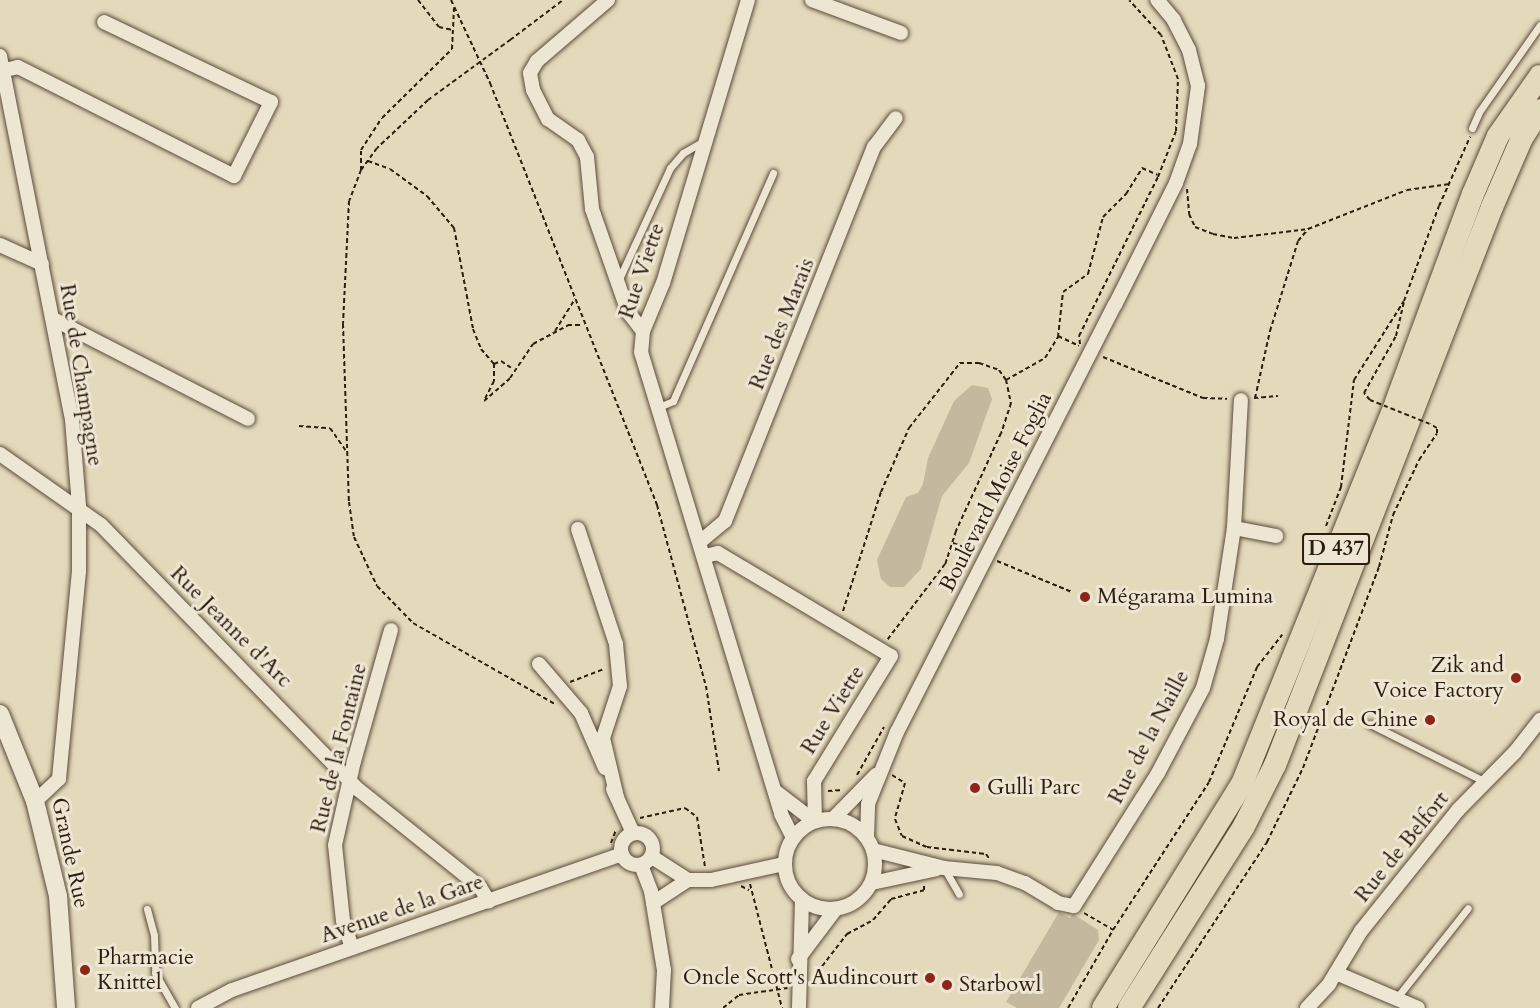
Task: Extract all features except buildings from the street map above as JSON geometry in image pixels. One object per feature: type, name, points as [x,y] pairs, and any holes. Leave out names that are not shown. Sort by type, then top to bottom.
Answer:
[{"type":"main road","name":"D 437","points":[[1103,1008],[1242,784],[1396,402],[1473,194],[1498,136],[1540,76]]},
{"type":"main road","name":"D 437","points":[[1129,1008],[1244,826],[1275,765],[1492,207],[1522,138],[1540,110]]},
{"type":"street","points":[[608,0],[537,61],[530,73],[533,90],[548,118],[578,140],[586,157],[592,209],[619,279],[628,312],[643,331]]},
{"type":"street","name":"Rue Viette","points":[[748,0],[663,283],[643,331],[641,352],[701,541],[774,790],[792,838]]},
{"type":"street","points":[[812,0],[901,33]]},
{"type":"street","name":"Boulevard Moise Foglia","points":[[867,837],[868,804],[881,769],[987,557],[1085,350],[1176,183],[1190,144],[1198,86],[1189,50],[1174,20],[1157,0]]},
{"type":"street","points":[[5,70],[18,67],[234,176],[271,102],[104,22]]},
{"type":"street","name":"Rue de Champagne","points":[[0,56],[5,70],[72,419],[79,506],[78,571],[59,779],[35,801]]},
{"type":"street","name":"Rue des Marais","points":[[701,541],[725,521],[874,147],[896,118]]},
{"type":"street","points":[[0,245],[42,264]]},
{"type":"street","points":[[53,319],[248,418]]},
{"type":"street","name":"Rue de la Naille","points":[[1069,909],[1158,773],[1203,687],[1217,639],[1234,528],[1248,399]]},
{"type":"street","name":"Rue Jeanne d'Arc","points":[[0,454],[79,506],[351,779],[359,790],[480,887],[489,902]]},
{"type":"street","points":[[1234,528],[1276,536]]},
{"type":"street","points":[[578,529],[616,644],[620,686],[603,738],[617,797]]},
{"type":"street","name":"Rue Viette","points":[[705,556],[718,554],[891,656],[814,781],[814,821]]},
{"type":"street","name":"Rue de la Fontaine","points":[[352,948],[343,921],[335,845],[391,630]]},
{"type":"street","points":[[539,664],[561,685],[581,713],[631,828],[648,837],[653,847],[646,861],[664,970],[662,1008]]},
{"type":"street","name":"Grande Rue","points":[[0,714],[35,801],[58,896],[66,1008]]},
{"type":"street","name":"Rue de Belfort","points":[[1307,1008],[1336,973],[1347,950],[1391,892],[1458,810],[1486,782],[1511,748],[1540,720]]},
{"type":"street","name":"Boulevard Moise Foglia","points":[[833,819],[881,769]]},
{"type":"street","points":[[774,790],[814,821]]},
{"type":"street","points":[[872,883],[873,850],[867,837],[846,821],[833,819],[814,821],[792,838],[784,864],[787,879],[802,900],[819,909],[835,910],[857,901],[872,883],[924,867]]},
{"type":"street","points":[[631,828],[625,839],[622,854],[631,864],[646,861],[688,880],[711,880],[784,864]]},
{"type":"street","points":[[873,850],[924,867],[997,873],[1025,883],[1069,909]]},
{"type":"street","name":"Avenue de la Gare","points":[[198,1008],[232,990],[622,854]]},
{"type":"street","points":[[653,903],[688,880]]},
{"type":"street","points":[[799,1008],[797,987],[802,900]]},
{"type":"street","points":[[798,959],[835,910]]},
{"type":"street","points":[[1336,973],[1418,1008]]},
{"type":"lane","points":[[1472,128],[1479,112],[1540,25]]},
{"type":"lane","points":[[619,279],[670,168],[683,153],[704,141]]},
{"type":"lane","points":[[659,407],[674,401],[773,172]]},
{"type":"lane","points":[[1370,724],[1486,782]]},
{"type":"lane","points":[[944,868],[960,894]]},
{"type":"lane","points":[[1395,1000],[1468,908]]},
{"type":"lane","points":[[147,909],[154,935],[155,973],[175,1008]]},
{"type":"path","points":[[418,0],[439,27],[453,30]]},
{"type":"path","points":[[451,0],[490,83],[657,505],[706,686],[719,771]]},
{"type":"path","points":[[561,707],[413,623],[377,586],[354,537],[347,452],[343,324],[349,201],[361,170],[428,100],[564,0]]},
{"type":"path","points":[[1085,350],[1079,336],[1159,176],[1176,131],[1178,79],[1161,35],[1129,0]]},
{"type":"path","points":[[361,170],[361,150],[376,126],[452,49],[454,7]]},
{"type":"path","points":[[1430,424],[1370,400],[1364,393],[1396,336],[1404,301],[1450,184],[1469,148],[1472,128]]},
{"type":"path","points":[[368,161],[390,169],[427,196],[454,228],[473,329],[481,349],[494,364],[494,381],[484,401],[510,378],[513,369],[533,344],[568,325],[584,325]]},
{"type":"path","points":[[1006,380],[1045,358],[1058,336],[1063,292],[1088,274],[1103,217],[1125,194],[1142,168],[1186,187],[1190,198],[1188,214],[1195,227],[1213,234],[1234,238],[1308,229],[1407,190],[1450,184]]},
{"type":"path","points":[[1248,399],[1294,252],[1308,229]]},
{"type":"path","points":[[553,334],[575,298]]},
{"type":"path","points":[[1322,536],[1341,487],[1354,380],[1404,301]]},
{"type":"path","points":[[1058,336],[1085,350],[1203,398],[1248,399],[1278,396]]},
{"type":"path","points":[[494,364],[501,361],[513,369]]},
{"type":"path","points":[[839,626],[861,549],[909,428],[960,363],[979,363],[999,370],[1006,380],[1011,403],[1001,433],[952,542],[945,564],[879,650]]},
{"type":"path","points":[[299,426],[330,428],[347,452]]},
{"type":"path","points":[[952,542],[1072,592]]},
{"type":"path","points":[[1068,1008],[1113,930],[1209,782],[1257,667],[1286,625]]},
{"type":"path","points":[[545,698],[561,685],[618,663]]},
{"type":"path","points":[[866,761],[905,783],[895,819],[902,836],[927,847],[986,854],[997,873]]},
{"type":"path","points":[[631,828],[685,808],[697,817],[705,868],[711,880],[716,884],[732,881],[749,890],[782,1008]]},
{"type":"path","points":[[723,1008],[739,995],[807,986],[847,934],[873,920],[891,899],[924,890],[927,847]]},
{"type":"path","points":[[1069,909],[1113,930]]},
{"type":"shaded area","points":[[972,385],[988,388],[992,399],[969,463],[942,496],[921,569],[904,587],[890,587],[881,579],[877,560],[906,497],[918,493],[923,484],[928,458],[954,401]]},
{"type":"shaded area","points":[[1059,912],[1070,918],[1073,914],[1098,930],[1099,940],[1059,1008],[1017,1008],[1006,1002]]},
{"type":"place","name":"Mégarama Lumina","points":[[1085,597]]},
{"type":"place","name":"Zik and Voice Factory","points":[[1516,678]]},
{"type":"place","name":"Royal de Chine","points":[[1430,720]]},
{"type":"place","name":"Gulli Parc","points":[[975,788]]},
{"type":"place","name":"Pharmacie Knittel","points":[[85,970]]},
{"type":"place","name":"Oncle Scott's Audincourt","points":[[930,978]]},
{"type":"place","name":"Starbowl","points":[[947,985]]}]
